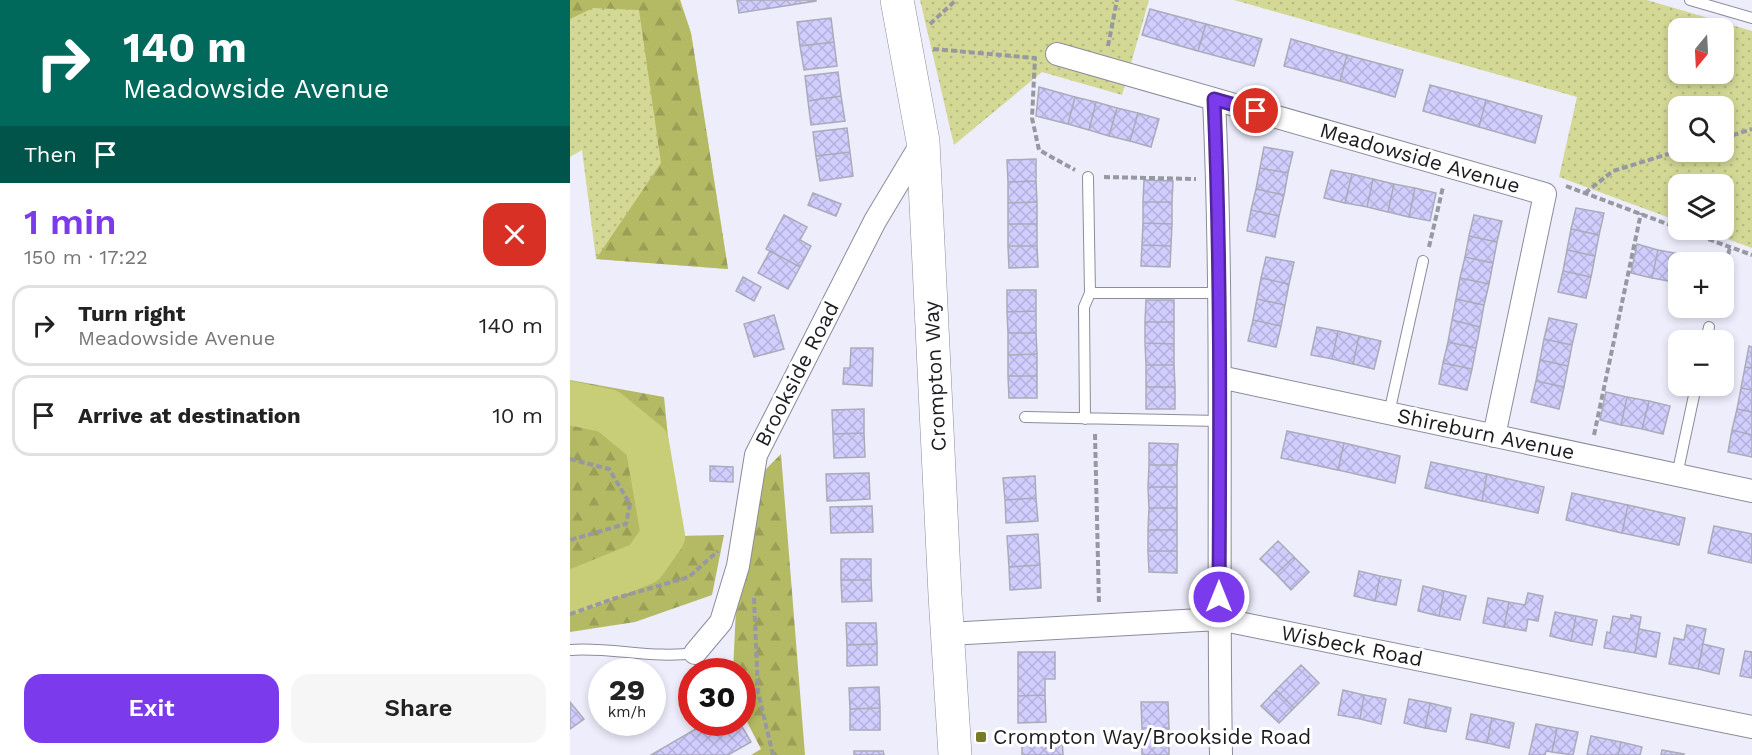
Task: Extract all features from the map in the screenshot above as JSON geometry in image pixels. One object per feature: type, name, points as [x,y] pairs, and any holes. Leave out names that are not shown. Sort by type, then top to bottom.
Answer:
[{"type":"highway","name":"Crompton Way","points":[[897,0],[923,141],[955,755]]},
{"type":"street","name":"Meadowside Avenue","points":[[1057,54],[1545,194],[1494,436]]},
{"type":"street","points":[[1214,99],[1218,179],[1221,755]]},
{"type":"street","name":"Brookside Road","points":[[695,653],[721,622],[738,566],[756,455],[875,221],[923,141]]},
{"type":"street","name":"Shireburn Avenue","points":[[1220,377],[1752,491]]},
{"type":"street","name":"Wisbeck Road","points":[[948,634],[1219,619],[1752,727]]},
{"type":"lane","points":[[1690,0],[1752,18]]},
{"type":"lane","points":[[1088,177],[1090,293],[1084,307],[1090,419]]},
{"type":"lane","points":[[1389,413],[1423,261]]},
{"type":"lane","points":[[1090,293],[1218,293]]},
{"type":"lane","points":[[1677,475],[1694,396]]},
{"type":"lane","points":[[1026,417],[1219,421]]},
{"type":"lane","points":[[570,650],[590,648],[675,656],[695,653]]},
{"type":"path","points":[[1105,68],[1117,0]]},
{"type":"path","points":[[906,46],[1035,58],[1032,117],[1039,150],[1088,177],[1218,179]]},
{"type":"path","points":[[1734,135],[1752,129]]},
{"type":"path","points":[[1585,193],[1613,171],[1668,154]]},
{"type":"path","points":[[1423,261],[1428,254],[1447,166]]},
{"type":"path","points":[[1545,194],[1560,183],[1668,224]]},
{"type":"path","points":[[1589,456],[1641,213]]},
{"type":"path","points":[[1711,240],[1752,255]]},
{"type":"path","points":[[1729,252],[1730,247]]},
{"type":"path","points":[[1090,419],[1100,625]]},
{"type":"path","points":[[570,459],[609,469],[630,504],[626,524],[570,540]]},
{"type":"path","points":[[570,614],[689,577],[745,526]]},
{"type":"path","points":[[753,592],[758,692],[773,755]]},
{"type":"green space","points":[[570,0],[680,0],[691,33],[728,269],[596,259],[582,150],[570,157]]},
{"type":"green space","points":[[570,0],[680,0],[691,33],[728,269],[596,259],[661,163],[639,10],[593,8],[570,19]]},
{"type":"green space","points":[[920,0],[1149,0],[1122,95],[1042,72],[954,145]]},
{"type":"green space","points":[[1234,0],[1647,0],[1708,18],[1668,18],[1668,84],[1734,84],[1734,26],[1752,31],[1752,248],[1730,240],[1734,240],[1734,174],[1668,174],[1668,217],[1559,177],[1577,97]]},
{"type":"green space","points":[[570,380],[664,397],[678,536],[724,535],[712,595],[635,622],[570,632]]},
{"type":"green space","points":[[781,454],[805,755],[751,755],[761,749],[754,736],[756,658],[734,658],[738,566],[752,483]]},
{"type":"building","points":[[737,0],[816,0],[816,1],[739,13]]},
{"type":"building","points":[[1150,9],[1206,24],[1198,51],[1142,35]]},
{"type":"building","points":[[831,18],[834,42],[800,46],[797,22]]},
{"type":"building","points":[[1206,24],[1262,39],[1254,66],[1198,51]]},
{"type":"building","points":[[1291,39],[1347,55],[1340,81],[1284,66]]},
{"type":"building","points":[[834,42],[837,66],[804,70],[800,46]]},
{"type":"building","points":[[1347,55],[1403,70],[1395,97],[1340,81]]},
{"type":"building","points":[[838,72],[841,96],[808,101],[805,76]]},
{"type":"building","points":[[1430,85],[1486,100],[1479,127],[1423,111]]},
{"type":"building","points":[[1039,87],[1075,97],[1068,124],[1036,116]]},
{"type":"building","points":[[841,96],[845,121],[811,125],[808,101]]},
{"type":"building","points":[[1075,97],[1096,102],[1089,130],[1068,124]]},
{"type":"building","points":[[1486,100],[1542,116],[1535,143],[1479,127]]},
{"type":"building","points":[[1096,102],[1117,108],[1109,136],[1089,130]]},
{"type":"building","points":[[1117,108],[1138,113],[1130,141],[1109,136]]},
{"type":"building","points":[[1138,113],[1159,119],[1151,147],[1130,141]]},
{"type":"building","points":[[847,128],[850,152],[816,156],[813,132]]},
{"type":"building","points":[[1264,147],[1293,152],[1288,173],[1260,168]]},
{"type":"building","points":[[850,152],[853,176],[820,181],[816,156]]},
{"type":"building","points":[[1036,159],[1036,181],[1008,182],[1007,160]]},
{"type":"building","points":[[1260,168],[1288,173],[1284,195],[1256,189]]},
{"type":"building","points":[[1331,170],[1352,174],[1345,203],[1324,198]]},
{"type":"building","points":[[1352,174],[1373,179],[1367,207],[1345,203]]},
{"type":"building","points":[[1373,179],[1394,184],[1388,212],[1367,207]]},
{"type":"building","points":[[1144,180],[1173,181],[1172,202],[1143,202]]},
{"type":"building","points":[[1036,181],[1037,202],[1008,203],[1008,182]]},
{"type":"building","points":[[1394,184],[1415,188],[1409,217],[1388,212]]},
{"type":"building","points":[[1415,188],[1436,193],[1430,221],[1409,217]]},
{"type":"building","points":[[1256,189],[1284,195],[1279,216],[1251,210]]},
{"type":"building","points":[[813,193],[841,204],[836,216],[808,205]]},
{"type":"building","points":[[1037,202],[1037,224],[1008,224],[1008,203]]},
{"type":"building","points":[[1143,202],[1172,202],[1172,224],[1143,223]]},
{"type":"building","points":[[1576,208],[1604,213],[1599,235],[1571,229]]},
{"type":"building","points":[[1251,210],[1279,216],[1275,237],[1247,231]]},
{"type":"building","points":[[784,215],[807,227],[800,240],[811,246],[800,267],[766,249]]},
{"type":"building","points":[[1474,215],[1502,221],[1497,242],[1469,236]]},
{"type":"building","points":[[1143,223],[1172,224],[1171,246],[1142,245]]},
{"type":"building","points":[[1008,224],[1037,224],[1037,246],[1008,246]]},
{"type":"building","points":[[1571,229],[1599,235],[1595,256],[1567,250]]},
{"type":"building","points":[[1469,236],[1497,242],[1493,263],[1465,257]]},
{"type":"building","points":[[1637,244],[1658,250],[1652,278],[1631,273]]},
{"type":"building","points":[[1142,245],[1171,246],[1170,267],[1141,266]]},
{"type":"building","points":[[1008,246],[1037,246],[1038,267],[1009,268]]},
{"type":"building","points":[[1567,250],[1595,256],[1591,277],[1563,271]]},
{"type":"building","points":[[1658,250],[1669,252],[1668,281],[1652,278]]},
{"type":"building","points":[[770,251],[800,267],[788,289],[758,273]]},
{"type":"building","points":[[1266,257],[1294,262],[1289,284],[1261,278]]},
{"type":"building","points":[[1465,257],[1493,263],[1489,284],[1460,278]]},
{"type":"building","points":[[1563,271],[1591,277],[1586,298],[1558,292]]},
{"type":"building","points":[[743,277],[761,287],[754,301],[736,291]]},
{"type":"building","points":[[1261,278],[1289,284],[1285,305],[1257,299]]},
{"type":"building","points":[[1460,278],[1489,284],[1484,305],[1456,299]]},
{"type":"building","points":[[1007,290],[1036,290],[1036,311],[1007,312]]},
{"type":"building","points":[[1257,299],[1285,305],[1281,326],[1253,320]]},
{"type":"building","points":[[1456,299],[1484,305],[1480,327],[1452,320]]},
{"type":"building","points":[[1146,300],[1174,300],[1174,322],[1145,322]]},
{"type":"building","points":[[1036,311],[1036,333],[1008,333],[1007,312]]},
{"type":"building","points":[[774,315],[784,349],[754,357],[744,324]]},
{"type":"building","points":[[1549,318],[1577,324],[1572,345],[1544,339]]},
{"type":"building","points":[[1253,320],[1281,326],[1276,347],[1248,341]]},
{"type":"building","points":[[1452,320],[1480,327],[1476,348],[1448,342]]},
{"type":"building","points":[[1145,322],[1174,322],[1174,344],[1145,343]]},
{"type":"building","points":[[1317,327],[1338,331],[1332,359],[1311,355]]},
{"type":"building","points":[[1338,331],[1359,336],[1353,364],[1332,359]]},
{"type":"building","points":[[1008,333],[1036,333],[1037,354],[1008,355]]},
{"type":"building","points":[[1359,336],[1381,341],[1374,369],[1353,364]]},
{"type":"building","points":[[1544,339],[1572,345],[1568,366],[1540,360]]},
{"type":"building","points":[[1448,342],[1476,348],[1472,369],[1443,363]]},
{"type":"building","points":[[1145,343],[1174,344],[1174,365],[1146,365]]},
{"type":"building","points":[[1749,346],[1752,347],[1752,368],[1745,367]]},
{"type":"building","points":[[851,348],[873,348],[872,386],[843,384],[844,368],[850,368]]},
{"type":"building","points":[[1037,354],[1037,376],[1008,376],[1008,355]]},
{"type":"building","points":[[1540,360],[1568,366],[1564,387],[1536,381]]},
{"type":"building","points":[[1443,363],[1472,369],[1467,390],[1439,384]]},
{"type":"building","points":[[1146,365],[1174,365],[1175,387],[1146,387]]},
{"type":"building","points":[[1745,367],[1752,368],[1752,390],[1741,388]]},
{"type":"building","points":[[1008,376],[1037,376],[1037,398],[1009,398]]},
{"type":"building","points":[[1536,381],[1564,387],[1559,409],[1531,402]]},
{"type":"building","points":[[1146,387],[1175,387],[1175,409],[1146,409]]},
{"type":"building","points":[[1741,388],[1752,390],[1752,412],[1737,409]]},
{"type":"building","points":[[1606,392],[1627,397],[1621,425],[1600,420]]},
{"type":"building","points":[[1627,397],[1649,401],[1642,429],[1621,425]]},
{"type":"building","points":[[1649,401],[1670,406],[1663,434],[1642,429]]},
{"type":"building","points":[[864,409],[864,433],[833,434],[832,410]]},
{"type":"building","points":[[1737,409],[1752,412],[1752,435],[1732,430]]},
{"type":"building","points":[[1732,430],[1752,435],[1752,457],[1728,452]]},
{"type":"building","points":[[1287,431],[1344,443],[1338,470],[1281,458]]},
{"type":"building","points":[[864,433],[865,457],[834,458],[833,434]]},
{"type":"building","points":[[1149,443],[1178,444],[1177,465],[1149,465]]},
{"type":"building","points":[[1344,443],[1400,456],[1395,483],[1338,470]]},
{"type":"building","points":[[1431,462],[1487,474],[1482,501],[1425,488]]},
{"type":"building","points":[[1149,465],[1177,465],[1177,487],[1148,487]]},
{"type":"building","points":[[710,466],[733,467],[733,482],[710,481]]},
{"type":"building","points":[[869,473],[870,499],[827,501],[826,474]]},
{"type":"building","points":[[1487,474],[1544,487],[1538,513],[1482,501]]},
{"type":"building","points":[[1035,476],[1036,498],[1005,500],[1003,478]]},
{"type":"building","points":[[1148,487],[1177,487],[1177,508],[1149,508]]},
{"type":"building","points":[[1572,493],[1628,505],[1622,533],[1566,520]]},
{"type":"building","points":[[1036,498],[1038,521],[1006,523],[1005,500]]},
{"type":"building","points":[[1628,505],[1685,518],[1679,545],[1622,533]]},
{"type":"building","points":[[872,506],[873,532],[831,533],[830,507]]},
{"type":"building","points":[[1149,508],[1177,508],[1177,530],[1148,530]]},
{"type":"building","points":[[1714,526],[1752,534],[1752,563],[1708,553]]},
{"type":"building","points":[[1148,530],[1177,530],[1177,551],[1148,551]]},
{"type":"building","points":[[1038,534],[1040,565],[1009,567],[1007,536]]},
{"type":"building","points":[[1278,541],[1294,557],[1276,574],[1260,559]]},
{"type":"building","points":[[1148,551],[1177,551],[1177,573],[1149,572]]},
{"type":"building","points":[[1294,557],[1309,572],[1291,590],[1276,574]]},
{"type":"building","points":[[841,559],[871,559],[871,580],[841,580]]},
{"type":"building","points":[[1040,565],[1041,588],[1010,590],[1009,567]]},
{"type":"building","points":[[1359,571],[1380,576],[1375,601],[1354,596]]},
{"type":"building","points":[[1380,576],[1401,580],[1396,605],[1375,601]]},
{"type":"building","points":[[841,580],[871,580],[872,601],[842,602]]},
{"type":"building","points":[[1423,586],[1444,591],[1439,616],[1418,611]]},
{"type":"building","points":[[1444,591],[1466,596],[1460,620],[1439,616]]},
{"type":"building","points":[[1528,593],[1543,596],[1538,621],[1528,619],[1526,631],[1504,627],[1509,602],[1525,605]]},
{"type":"building","points":[[1488,598],[1509,602],[1504,627],[1483,623]]},
{"type":"building","points":[[1555,612],[1576,616],[1571,641],[1550,636]]},
{"type":"building","points":[[1631,615],[1641,617],[1635,653],[1604,648],[1613,616],[1631,619]]},
{"type":"building","points":[[1576,616],[1597,620],[1592,645],[1571,641]]},
{"type":"building","points":[[846,623],[876,623],[877,644],[847,645]]},
{"type":"building","points":[[1687,625],[1706,629],[1698,669],[1669,664],[1674,638],[1684,640]]},
{"type":"building","points":[[1639,629],[1660,633],[1656,657],[1635,653]]},
{"type":"building","points":[[877,644],[877,665],[847,666],[847,645]]},
{"type":"building","points":[[1703,644],[1724,649],[1719,674],[1698,669]]},
{"type":"building","points":[[1745,651],[1752,652],[1752,678],[1740,676]]},
{"type":"building","points":[[1018,652],[1055,652],[1055,679],[1045,679],[1045,695],[1018,696]]},
{"type":"building","points":[[1301,665],[1319,683],[1294,708],[1276,690]]},
{"type":"building","points":[[879,687],[880,708],[850,709],[849,688]]},
{"type":"building","points":[[1276,690],[1294,708],[1279,723],[1261,706]]},
{"type":"building","points":[[1343,690],[1364,695],[1360,719],[1338,715]]},
{"type":"building","points":[[1045,695],[1046,722],[1018,723],[1018,696]]},
{"type":"building","points":[[1364,695],[1386,699],[1381,724],[1360,719]]},
{"type":"building","points":[[1409,699],[1430,703],[1425,728],[1404,723]]},
{"type":"building","points":[[570,702],[584,719],[570,729]]},
{"type":"building","points":[[1141,702],[1168,702],[1169,728],[1142,728]]},
{"type":"building","points":[[1430,703],[1451,708],[1446,732],[1425,728]]},
{"type":"building","points":[[880,708],[880,730],[850,730],[850,709]]},
{"type":"building","points":[[1471,714],[1492,718],[1487,743],[1466,739]]},
{"type":"building","points":[[1492,718],[1514,723],[1509,748],[1487,743]]},
{"type":"building","points":[[1536,724],[1557,728],[1552,752],[1546,751],[1545,755],[1529,755]]},
{"type":"building","points":[[1142,728],[1169,728],[1169,755],[1142,755]]},
{"type":"building","points":[[1557,728],[1578,732],[1573,755],[1552,752]]},
{"type":"building","points":[[684,736],[748,736],[751,742],[728,755],[651,755]]},
{"type":"building","points":[[1062,736],[1063,755],[1022,755],[1022,745],[1030,745],[1030,737]]},
{"type":"building","points":[[1591,736],[1621,742],[1618,755],[1587,755]]},
{"type":"building","points":[[1621,742],[1642,747],[1640,755],[1618,755]]},
{"type":"building","points":[[1662,750],[1684,754],[1661,755]]},
{"type":"building","points":[[854,751],[883,751],[884,755],[854,755]]},
{"type":"waterway","points":[[570,403],[608,411],[647,443],[663,536],[644,563],[570,593]]},
{"type":"place","name":"Crompton Way/Brookside Road","points":[[981,737]]},
{"type":"route","points":[[1219,597],[1220,377],[1218,179],[1214,99],[1256,111]]}]
